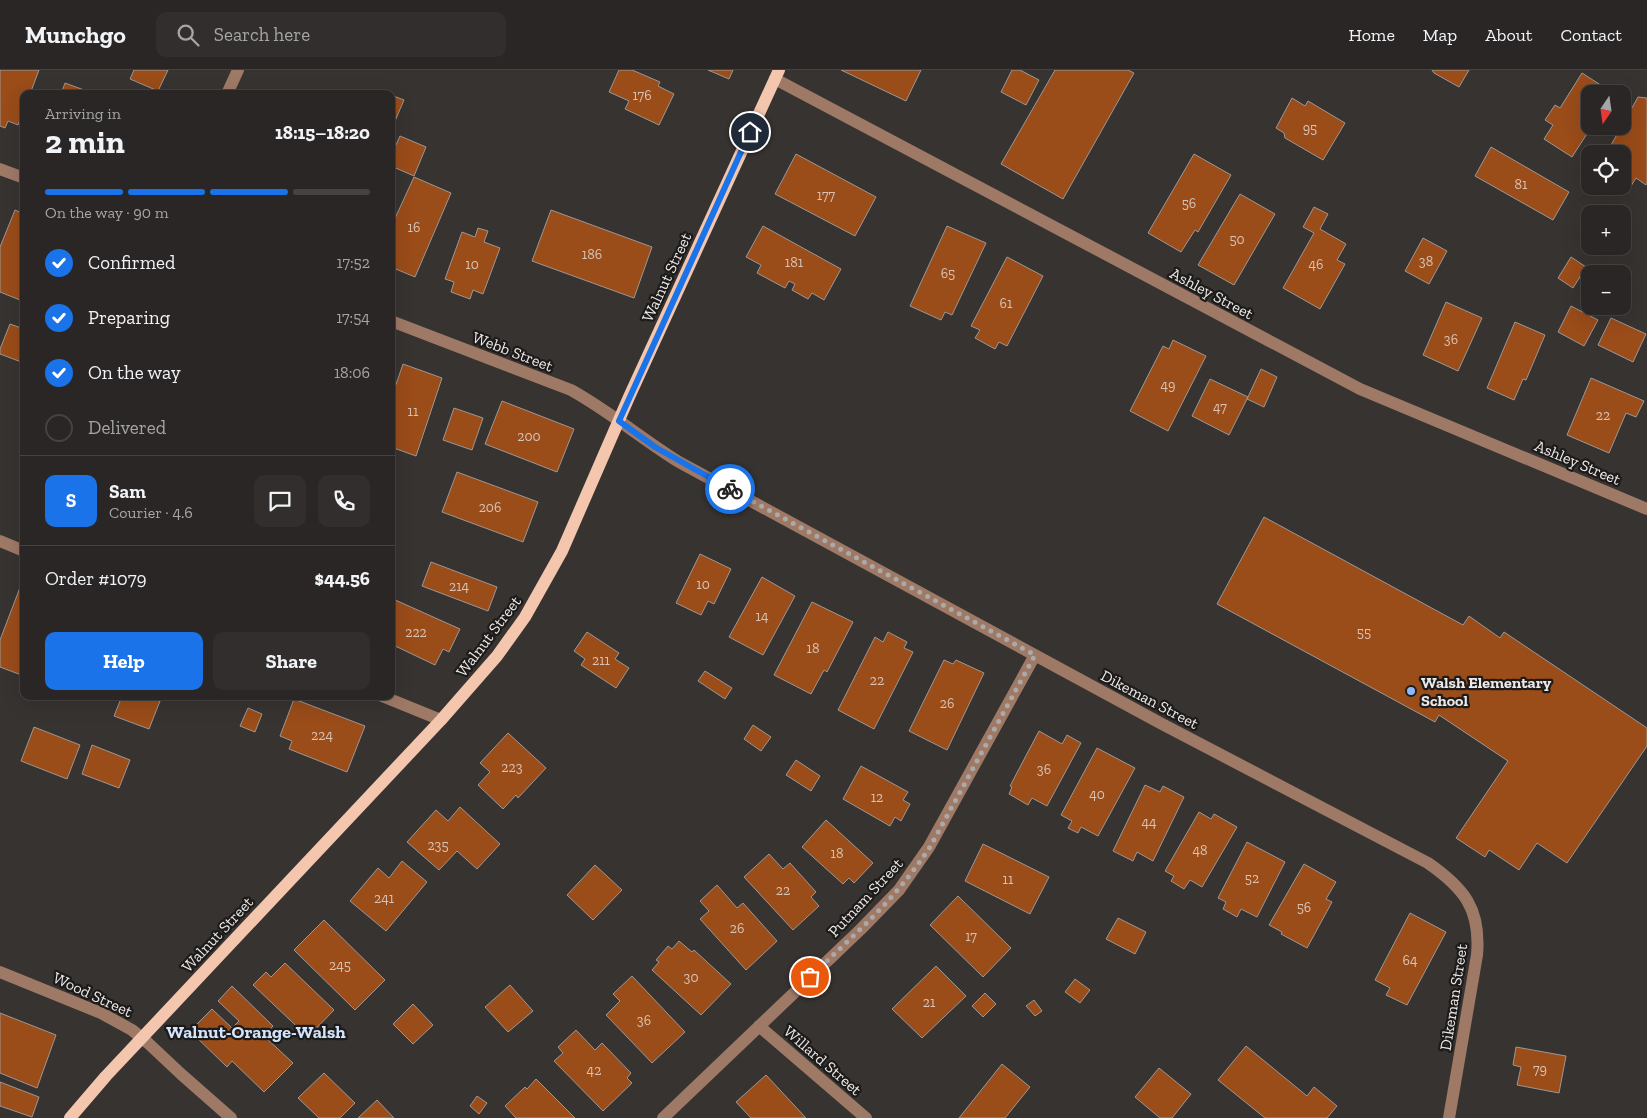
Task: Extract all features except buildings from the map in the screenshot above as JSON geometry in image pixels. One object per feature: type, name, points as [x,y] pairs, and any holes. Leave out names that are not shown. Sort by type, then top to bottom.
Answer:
[{"type":"main road","name":"Walnut Street","points":[[70,1118],[142,1037],[441,720],[497,656],[525,617],[540,593],[575,523],[619,421],[777,75]]},
{"type":"street","points":[[229,90],[238,70]]},
{"type":"street","name":"Ashley Street","points":[[777,75],[1360,389],[1647,509]]},
{"type":"street","points":[[0,169],[20,176]]},
{"type":"street","name":"Webb Street","points":[[395,323],[571,390],[590,400],[619,421]]},
{"type":"street","name":"Dikeman Street","points":[[619,421],[679,462],[1035,655],[1428,863],[1446,875],[1471,905],[1479,937],[1478,955],[1449,1118]]},
{"type":"street","points":[[0,541],[20,549]]},
{"type":"street","name":"Putnam Street","points":[[663,1118],[884,906],[916,868],[930,847],[1035,655]]},
{"type":"street","points":[[392,700],[441,720]]},
{"type":"street","name":"Wood Street","points":[[0,972],[119,1021],[142,1037],[231,1118]]},
{"type":"street","name":"Willard Street","points":[[759,1026],[866,1118]]},
{"type":"way so far","points":[[730,489],[1035,655],[930,847],[916,868],[884,906],[810,977]]},
{"type":"place","name":"Walsh Elementary School","points":[[1411,691]]},
{"type":"district","name":"Walnut-Orange-Walsh","points":[[256,1032]]},
{"type":"route","points":[[730,489],[679,462],[619,421],[750,132]]}]
